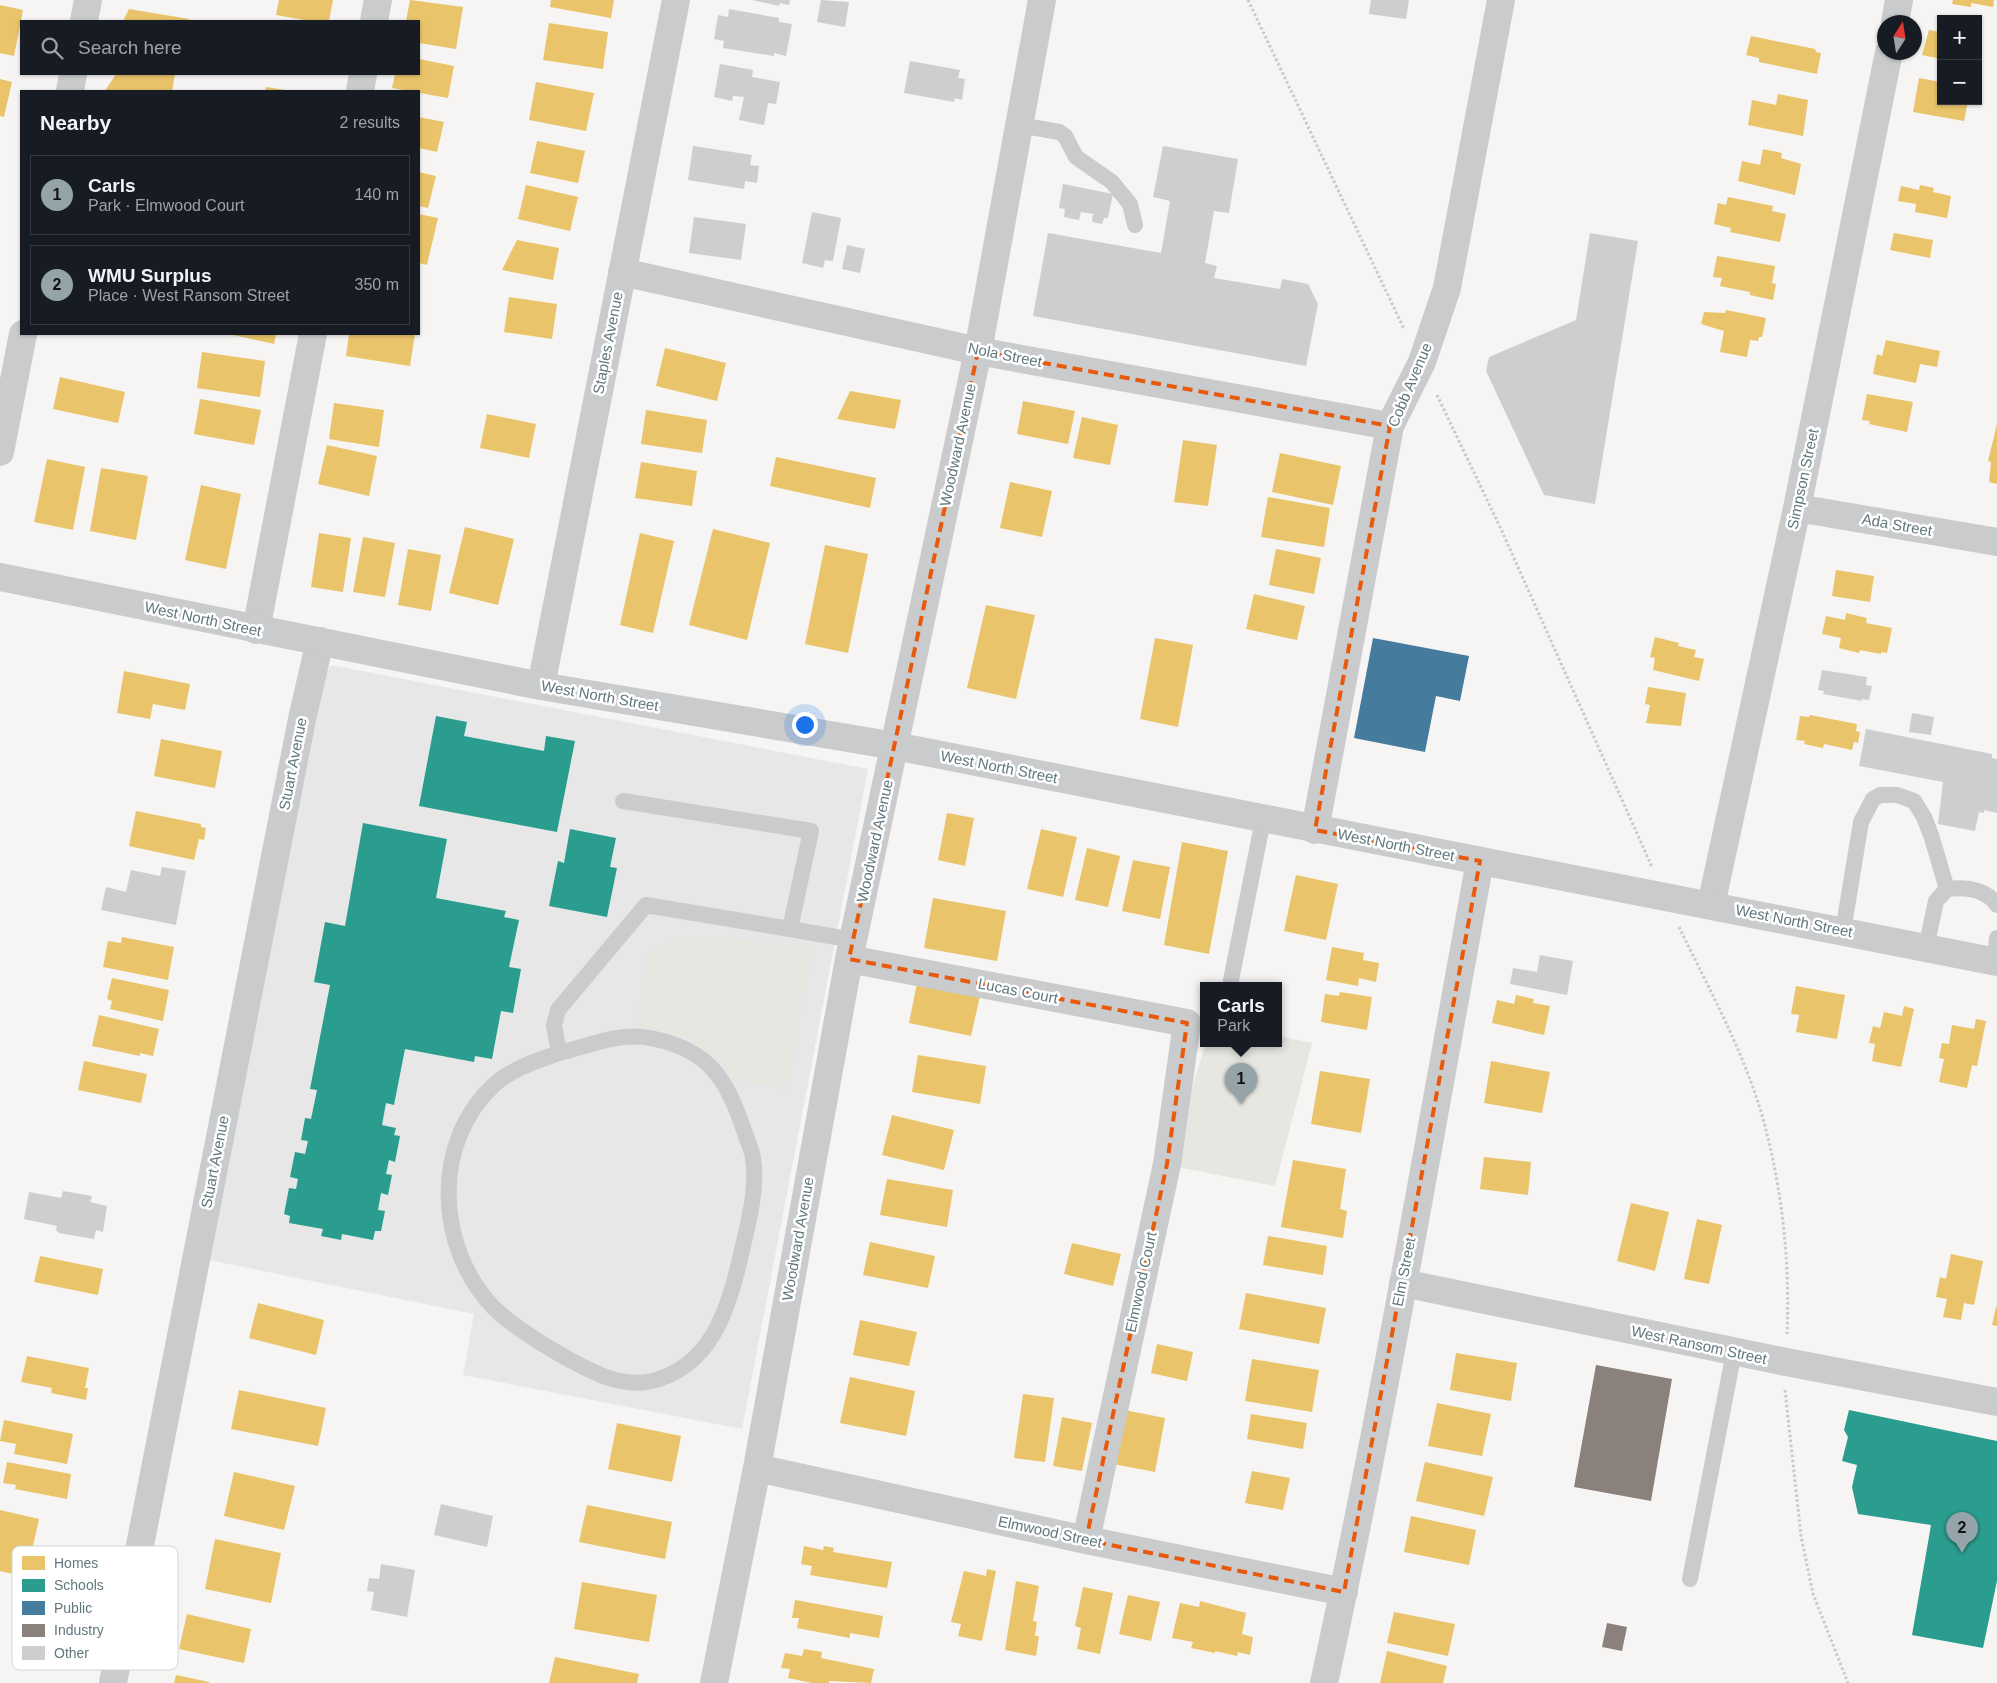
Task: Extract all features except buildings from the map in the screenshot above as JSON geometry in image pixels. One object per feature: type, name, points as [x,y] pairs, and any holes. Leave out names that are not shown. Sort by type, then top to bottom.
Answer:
[{"type":"street","points":[[84,20],[88,0]]},
{"type":"street","points":[[374,20],[378,0]]},
{"type":"street","name":"Staples Avenue","points":[[541,686],[676,0]]},
{"type":"street","name":"Woodward Avenue","points":[[714,1683],[757,1468],[851,950],[978,351],[1042,0]]},
{"type":"street","name":"Cobb Avenue","points":[[1315,830],[1390,426],[1422,362],[1447,288],[1500,0]]},
{"type":"street","points":[[1896,15],[1899,0]]},
{"type":"street","name":"Simpson Street","points":[[1711,905],[1798,508],[1887,60]]},
{"type":"street","points":[[70,90],[73,75]]},
{"type":"street","points":[[360,90],[364,75]]},
{"type":"street","name":"Nola Street","points":[[622,272],[978,351],[1390,426]]},
{"type":"street","points":[[0,452],[6,392],[23,335]]},
{"type":"street","points":[[256,630],[313,335]]},
{"type":"street","name":"Ada Street","points":[[1798,508],[1997,542]]},
{"type":"street","name":"West North Street","points":[[0,577],[541,686],[895,746],[1263,820],[1926,948],[1996,954]]},
{"type":"street","name":"Stuart Avenue","points":[[140,1546],[302,719],[320,641]]},
{"type":"street","name":"Elm Street","points":[[1324,1683],[1344,1592],[1403,1283],[1480,861]]},
{"type":"street","name":"Lucas Court","points":[[851,950],[1187,1023]]},
{"type":"street","name":"Elmwood Court","points":[[1086,1540],[1167,1166],[1187,1023]]},
{"type":"street","name":"West Ransom Street","points":[[1403,1283],[1734,1352],[1997,1402]]},
{"type":"street","name":"Elmwood Street","points":[[757,1468],[1086,1540],[1344,1592]]},
{"type":"street","name":"Stuart Avenue","points":[[113,1683],[116,1670]]},
{"type":"lane","points":[[1019,125],[1059,132],[1065,136],[1076,157],[1112,182],[1130,204],[1135,225]]},
{"type":"lane","points":[[1843,931],[1861,822],[1873,799],[1880,795],[1897,795],[1914,801],[1924,816],[1947,889]]},
{"type":"lane","points":[[623,801],[811,831],[790,929]]},
{"type":"lane","points":[[1231,982],[1263,820]]},
{"type":"lane","points":[[1926,948],[1936,901],[1947,889],[1961,888],[1980,892],[1992,897],[1997,905]]},
{"type":"lane","points":[[559,1053],[554,1025],[558,1010],[646,905],[790,929],[851,950]]},
{"type":"lane","points":[[649,1037],[675,1045],[698,1056],[715,1070],[735,1102],[753,1157],[753,1188],[750,1214],[732,1293],[722,1317],[693,1362],[673,1374],[650,1382],[627,1382],[587,1369],[531,1336],[494,1307],[463,1260],[450,1226],[448,1181],[453,1157],[469,1116],[496,1084],[518,1068],[559,1053],[601,1040],[649,1037]]},
{"type":"lane","points":[[1690,1579],[1734,1352]]},
{"type":"path","points":[[1248,0],[1384,291],[1422,362],[1501,529],[1664,896],[1729,1030],[1766,1129],[1787,1243],[1789,1300],[1785,1404],[1801,1536],[1814,1594],[1848,1683]]},
{"type":"highlighted area","points":[[978,351],[1390,426],[1315,830],[1480,861],[1344,1592],[1086,1540],[1167,1164],[1187,1023],[849,959]]},
{"type":"shaded area","points":[[331,665],[868,769],[742,1429],[463,1375],[474,1314],[209,1260],[320,681]]},
{"type":"shaded area","points":[[681,938],[727,938],[812,948],[787,1090],[733,1078],[722,1064],[684,1037],[646,1029],[635,1029],[649,952]]},
{"type":"shaded area","points":[[1282,1037],[1312,1043],[1275,1186],[1167,1165],[1205,1047],[1282,1047]]},
{"type":"place","name":"Carls","points":[[1241,1104]]},
{"type":"place","name":"WMU Surplus","points":[[1962,1553]]}]
